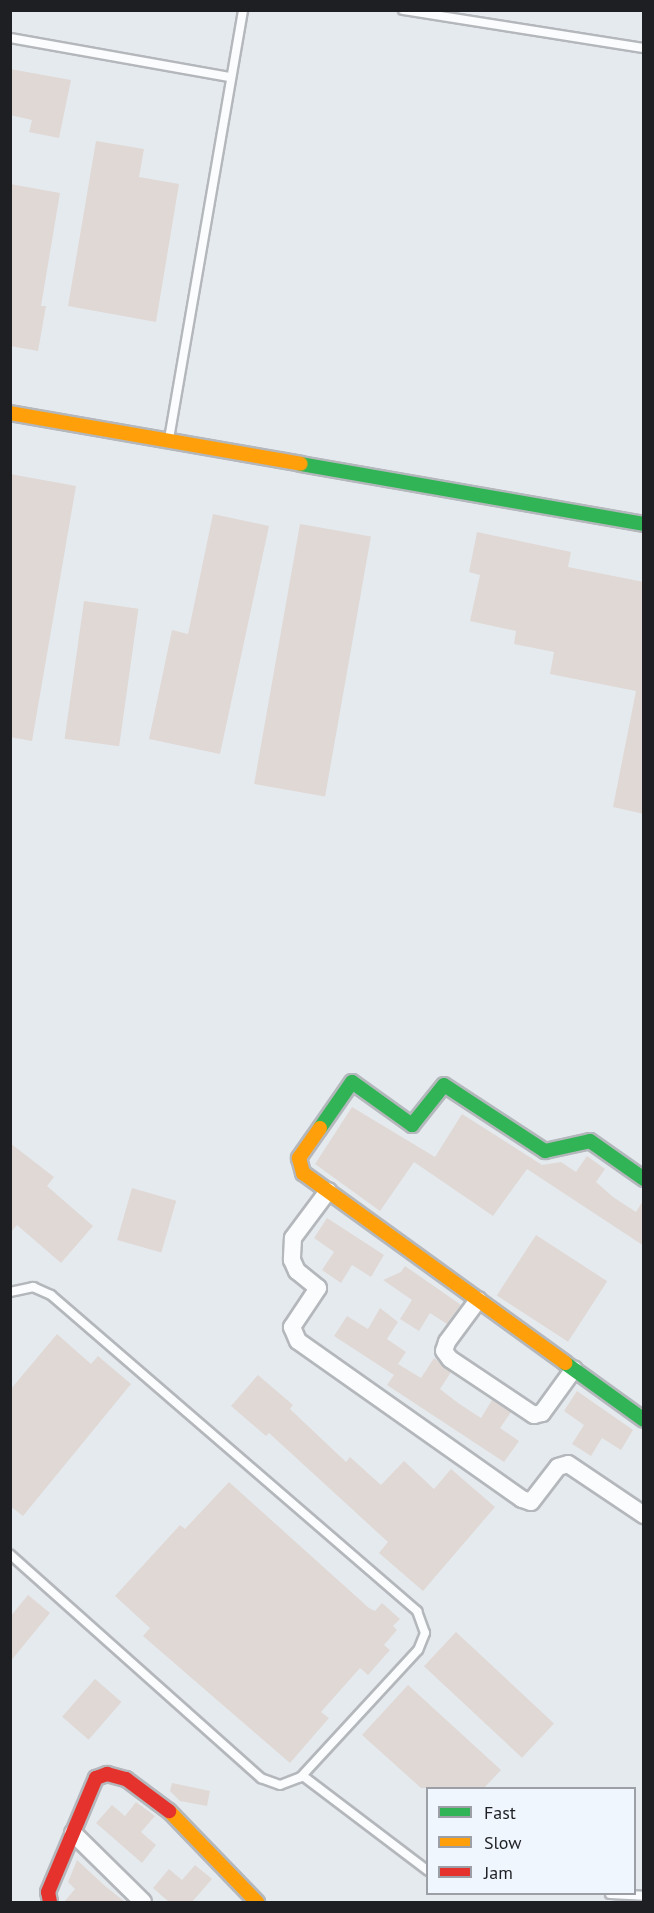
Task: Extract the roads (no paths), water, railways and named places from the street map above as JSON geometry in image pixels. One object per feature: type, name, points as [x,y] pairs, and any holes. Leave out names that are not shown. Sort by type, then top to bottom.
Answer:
[{"type":"street","points":[[10,413],[644,524]]},
{"type":"street","points":[[644,1179],[590,1141],[545,1151],[444,1085],[412,1125],[352,1082],[299,1158],[303,1173],[644,1420]]},
{"type":"street","points":[[328,1191],[293,1238],[291,1250],[297,1271],[318,1288],[292,1327],[298,1341],[522,1499],[531,1502],[558,1467],[568,1464],[644,1515]]},
{"type":"street","points":[[478,1300],[447,1342],[444,1351],[450,1359],[534,1415],[542,1413],[574,1370]]},
{"type":"street","points":[[50,1902],[48,1892],[96,1778],[107,1774],[126,1779],[159,1800],[257,1902]]},
{"type":"street","points":[[73,1833],[143,1902]]},
{"type":"lane","points":[[168,441],[243,10]]},
{"type":"lane","points":[[403,10],[644,48]]},
{"type":"lane","points":[[10,38],[230,77]]},
{"type":"lane","points":[[10,1292],[33,1287],[51,1295],[417,1611],[425,1633],[418,1650],[303,1776],[280,1785],[261,1778],[10,1554]]},
{"type":"lane","points":[[303,1776],[426,1869]]}]
